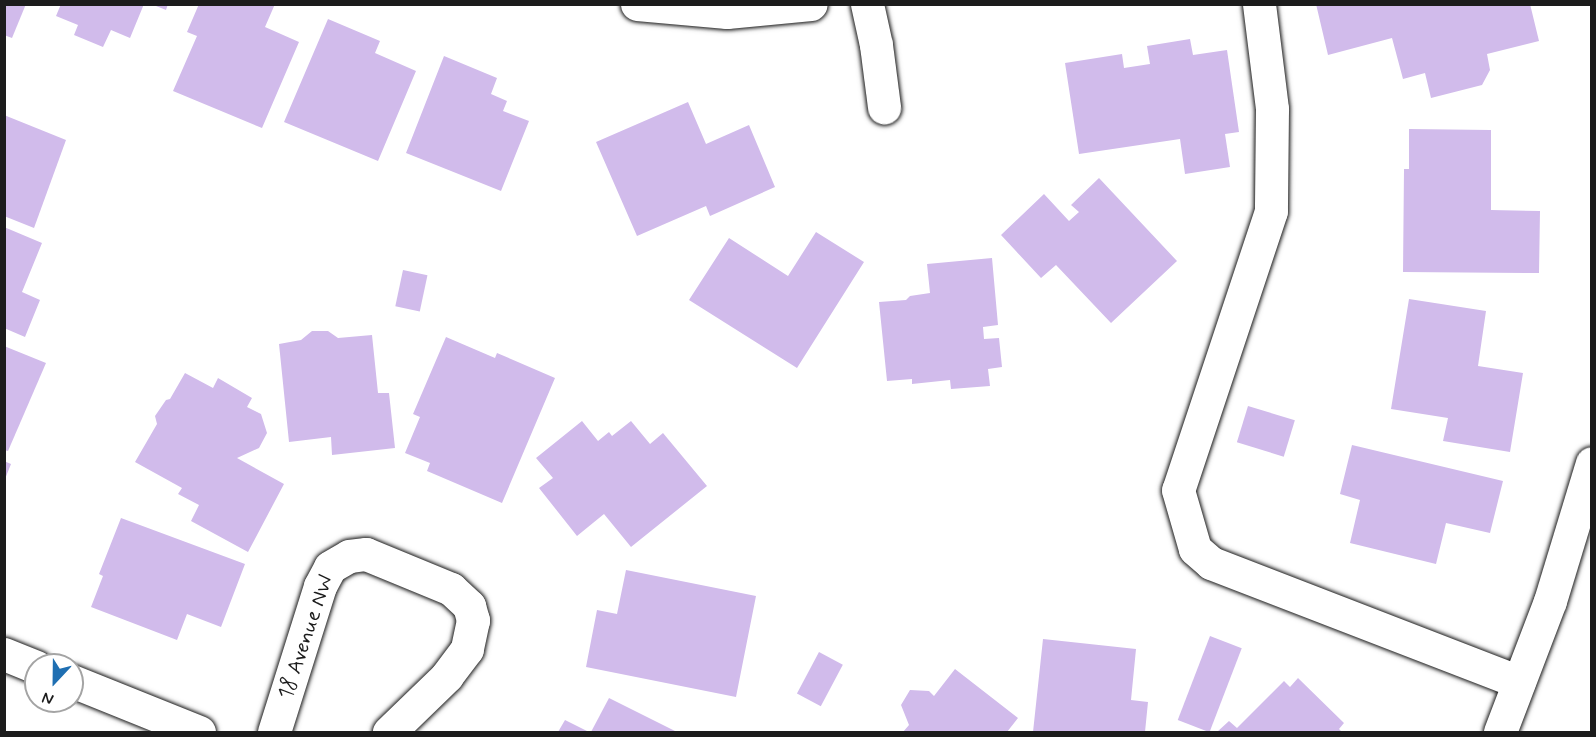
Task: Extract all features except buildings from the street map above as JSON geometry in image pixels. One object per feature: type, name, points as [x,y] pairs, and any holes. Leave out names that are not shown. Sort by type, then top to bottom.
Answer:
[{"type":"street","points":[[637,4],[727,12],[812,4]]},
{"type":"street","points":[[867,4],[876,45],[884,107]]},
{"type":"street","points":[[1258,4],[1272,109],[1271,211],[1178,490],[1195,549],[1211,563],[1519,682]]},
{"type":"street","points":[[1500,732],[1550,601],[1592,463]]},
{"type":"street","name":"18 Avenue NW","points":[[274,732],[320,586],[330,567],[349,556],[366,554],[451,589],[469,606],[473,620],[467,649],[447,676],[389,732]]},
{"type":"street","points":[[4,654],[24,662]]},
{"type":"street","points":[[84,686],[199,732]]}]
